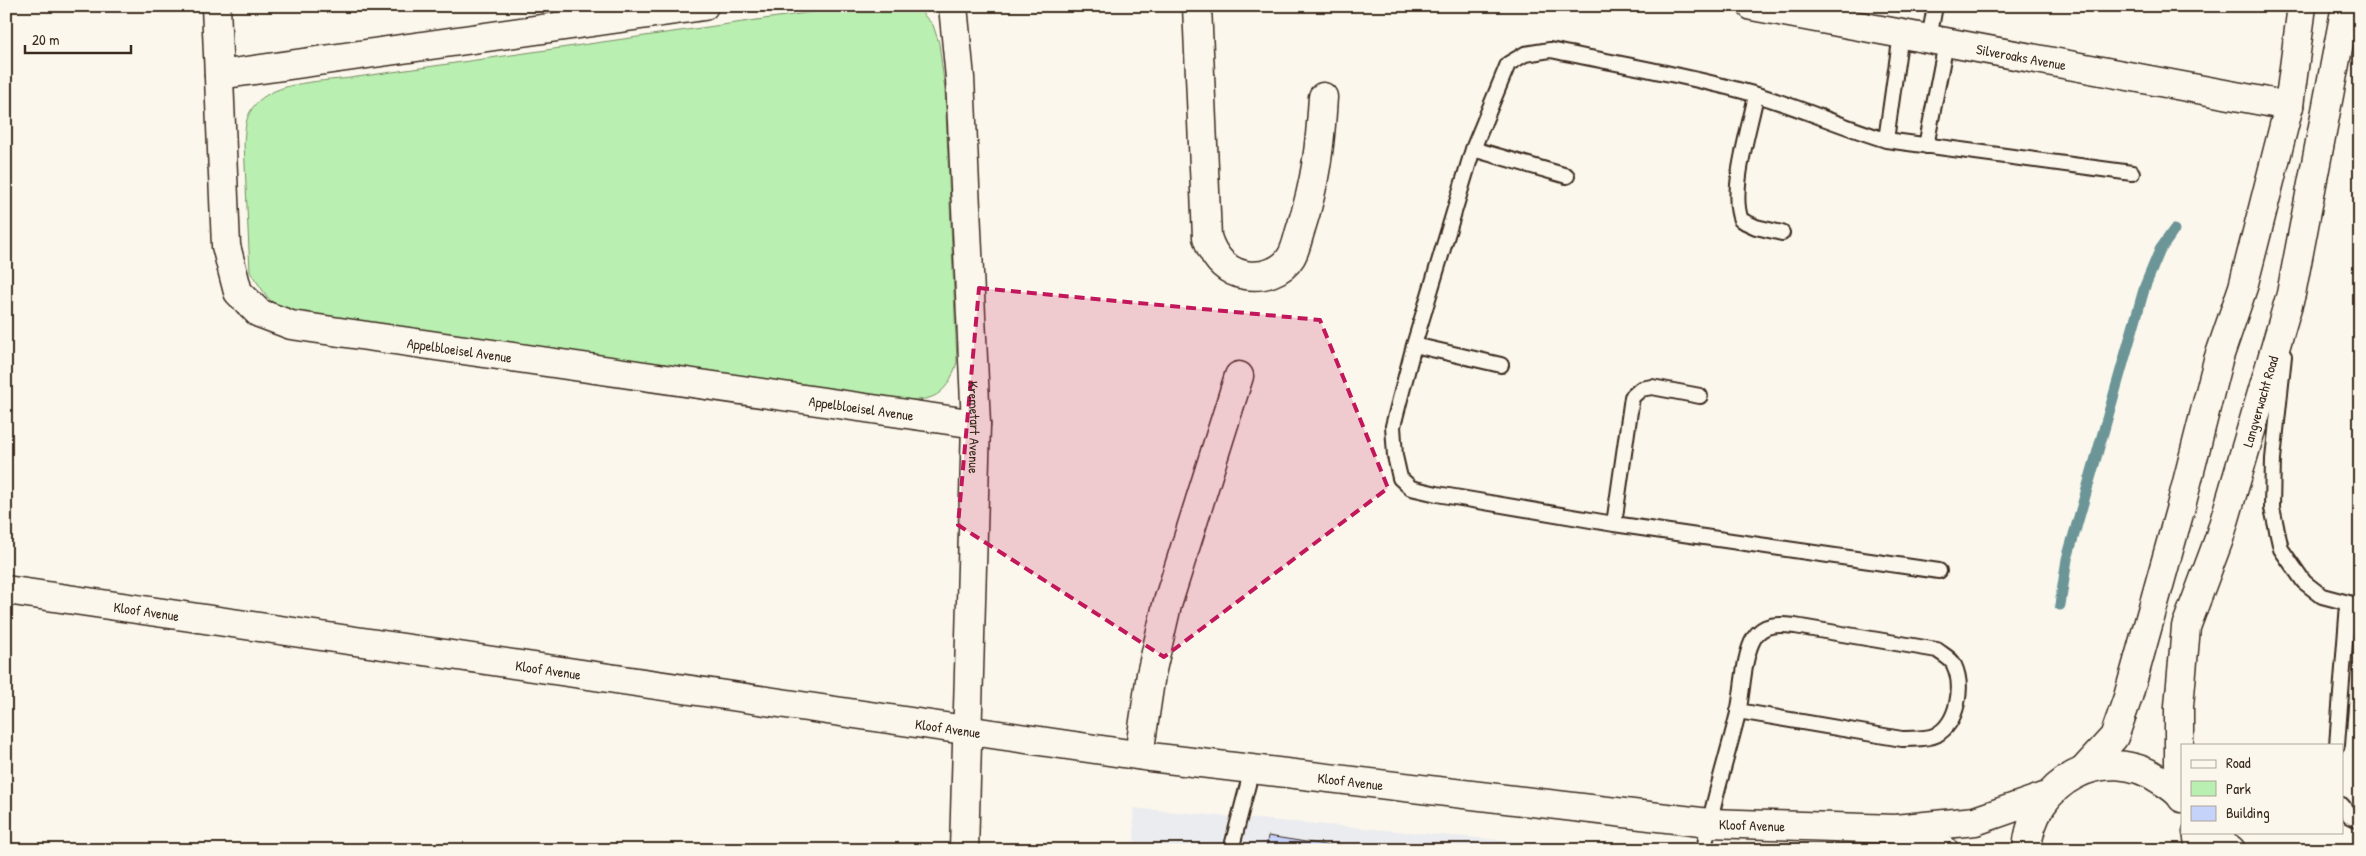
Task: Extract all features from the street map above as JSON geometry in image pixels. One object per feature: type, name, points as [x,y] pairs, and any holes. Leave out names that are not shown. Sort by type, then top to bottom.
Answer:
[{"type":"street","name":"Appelbloeisel Avenue","points":[[216,6],[226,246],[238,292],[259,312],[291,325],[976,424]]},
{"type":"street","points":[[219,75],[704,6]]},
{"type":"street","name":"Kremetart Avenue","points":[[953,6],[960,78],[976,424],[964,850]]},
{"type":"street","points":[[1197,6],[1207,237],[1211,251],[1224,266],[1238,274],[1252,276],[1272,273],[1284,265],[1292,256],[1312,193],[1320,154],[1323,97]]},
{"type":"street","name":"Silveroaks Avenue","points":[[1752,6],[2289,106]]},
{"type":"street","points":[[2084,770],[2114,737],[2128,697],[2180,510],[2218,360],[2243,287],[2289,106],[2302,6]]},
{"type":"street","name":"Langverwacht Road","points":[[2181,796],[2179,706],[2186,627],[2219,539],[2291,294],[2346,6]]},
{"type":"street","points":[[1139,755],[1151,674],[1167,605],[1239,376]]},
{"type":"street","name":"Kloof Avenue","points":[[6,590],[1139,755],[1709,823],[1896,829],[1975,821],[2047,796]]},
{"type":"street","points":[[2027,850],[2028,837],[2035,815],[2047,796],[2064,781],[2084,770],[2106,766],[2129,767],[2151,773],[2181,796]]},
{"type":"street","name":"Kloof Avenue","points":[[1896,829],[1944,850]]},
{"type":"street","points":[[2198,834],[2200,850]]},
{"type":"street","points":[[2211,834],[2231,850]]},
{"type":"lane","points":[[1926,146],[1938,41],[1935,6]]},
{"type":"lane","points":[[1886,140],[1901,34]]},
{"type":"lane","points":[[1939,571],[1614,524],[1437,494],[1411,488],[1400,478],[1394,456],[1393,426],[1414,346],[1473,149],[1508,64],[1525,54],[1550,50],[1756,95],[1823,116],[1854,130],[1886,140],[2132,174]]},
{"type":"lane","points":[[1756,95],[1738,183],[1736,209],[1741,220],[1756,227],[1782,232]]},
{"type":"lane","points":[[1473,149],[1567,176]]},
{"type":"lane","points":[[2291,294],[2272,459],[2272,508],[2281,549],[2304,582],[2322,596],[2354,605],[2337,744]]},
{"type":"lane","points":[[1414,346],[1501,365]]},
{"type":"lane","points":[[1614,524],[1632,397],[1641,389],[1652,387],[1700,396]]},
{"type":"lane","points":[[1704,850],[1709,823],[1738,711],[1750,652],[1754,638],[1763,628],[1777,624],[1937,650],[1954,663],[1958,678],[1958,696],[1954,714],[1947,726],[1936,735],[1921,738],[1902,739],[1738,711]]},
{"type":"lane","points":[[1231,850],[1252,769]]},
{"type":"lane","points":[[2344,807],[2350,816],[2360,821]]},
{"type":"highlighted area","points":[[979,288],[1320,320],[1388,488],[1164,657],[958,525]]},
{"type":"shaded area","points":[[1133,808],[1211,815],[1616,850],[1135,850]]},
{"type":"green space","points":[[855,6],[910,6],[920,11],[933,25],[939,43],[945,90],[957,362],[948,383],[936,395],[920,400],[898,399],[293,312],[278,307],[268,298],[250,272],[244,143],[247,119],[250,112],[268,94],[309,82],[350,78]]},
{"type":"building","points":[[1268,836],[1356,850],[1266,850]]},
{"type":"waterway","points":[[2060,605],[2067,559],[2145,286],[2160,250],[2174,230]]}]
